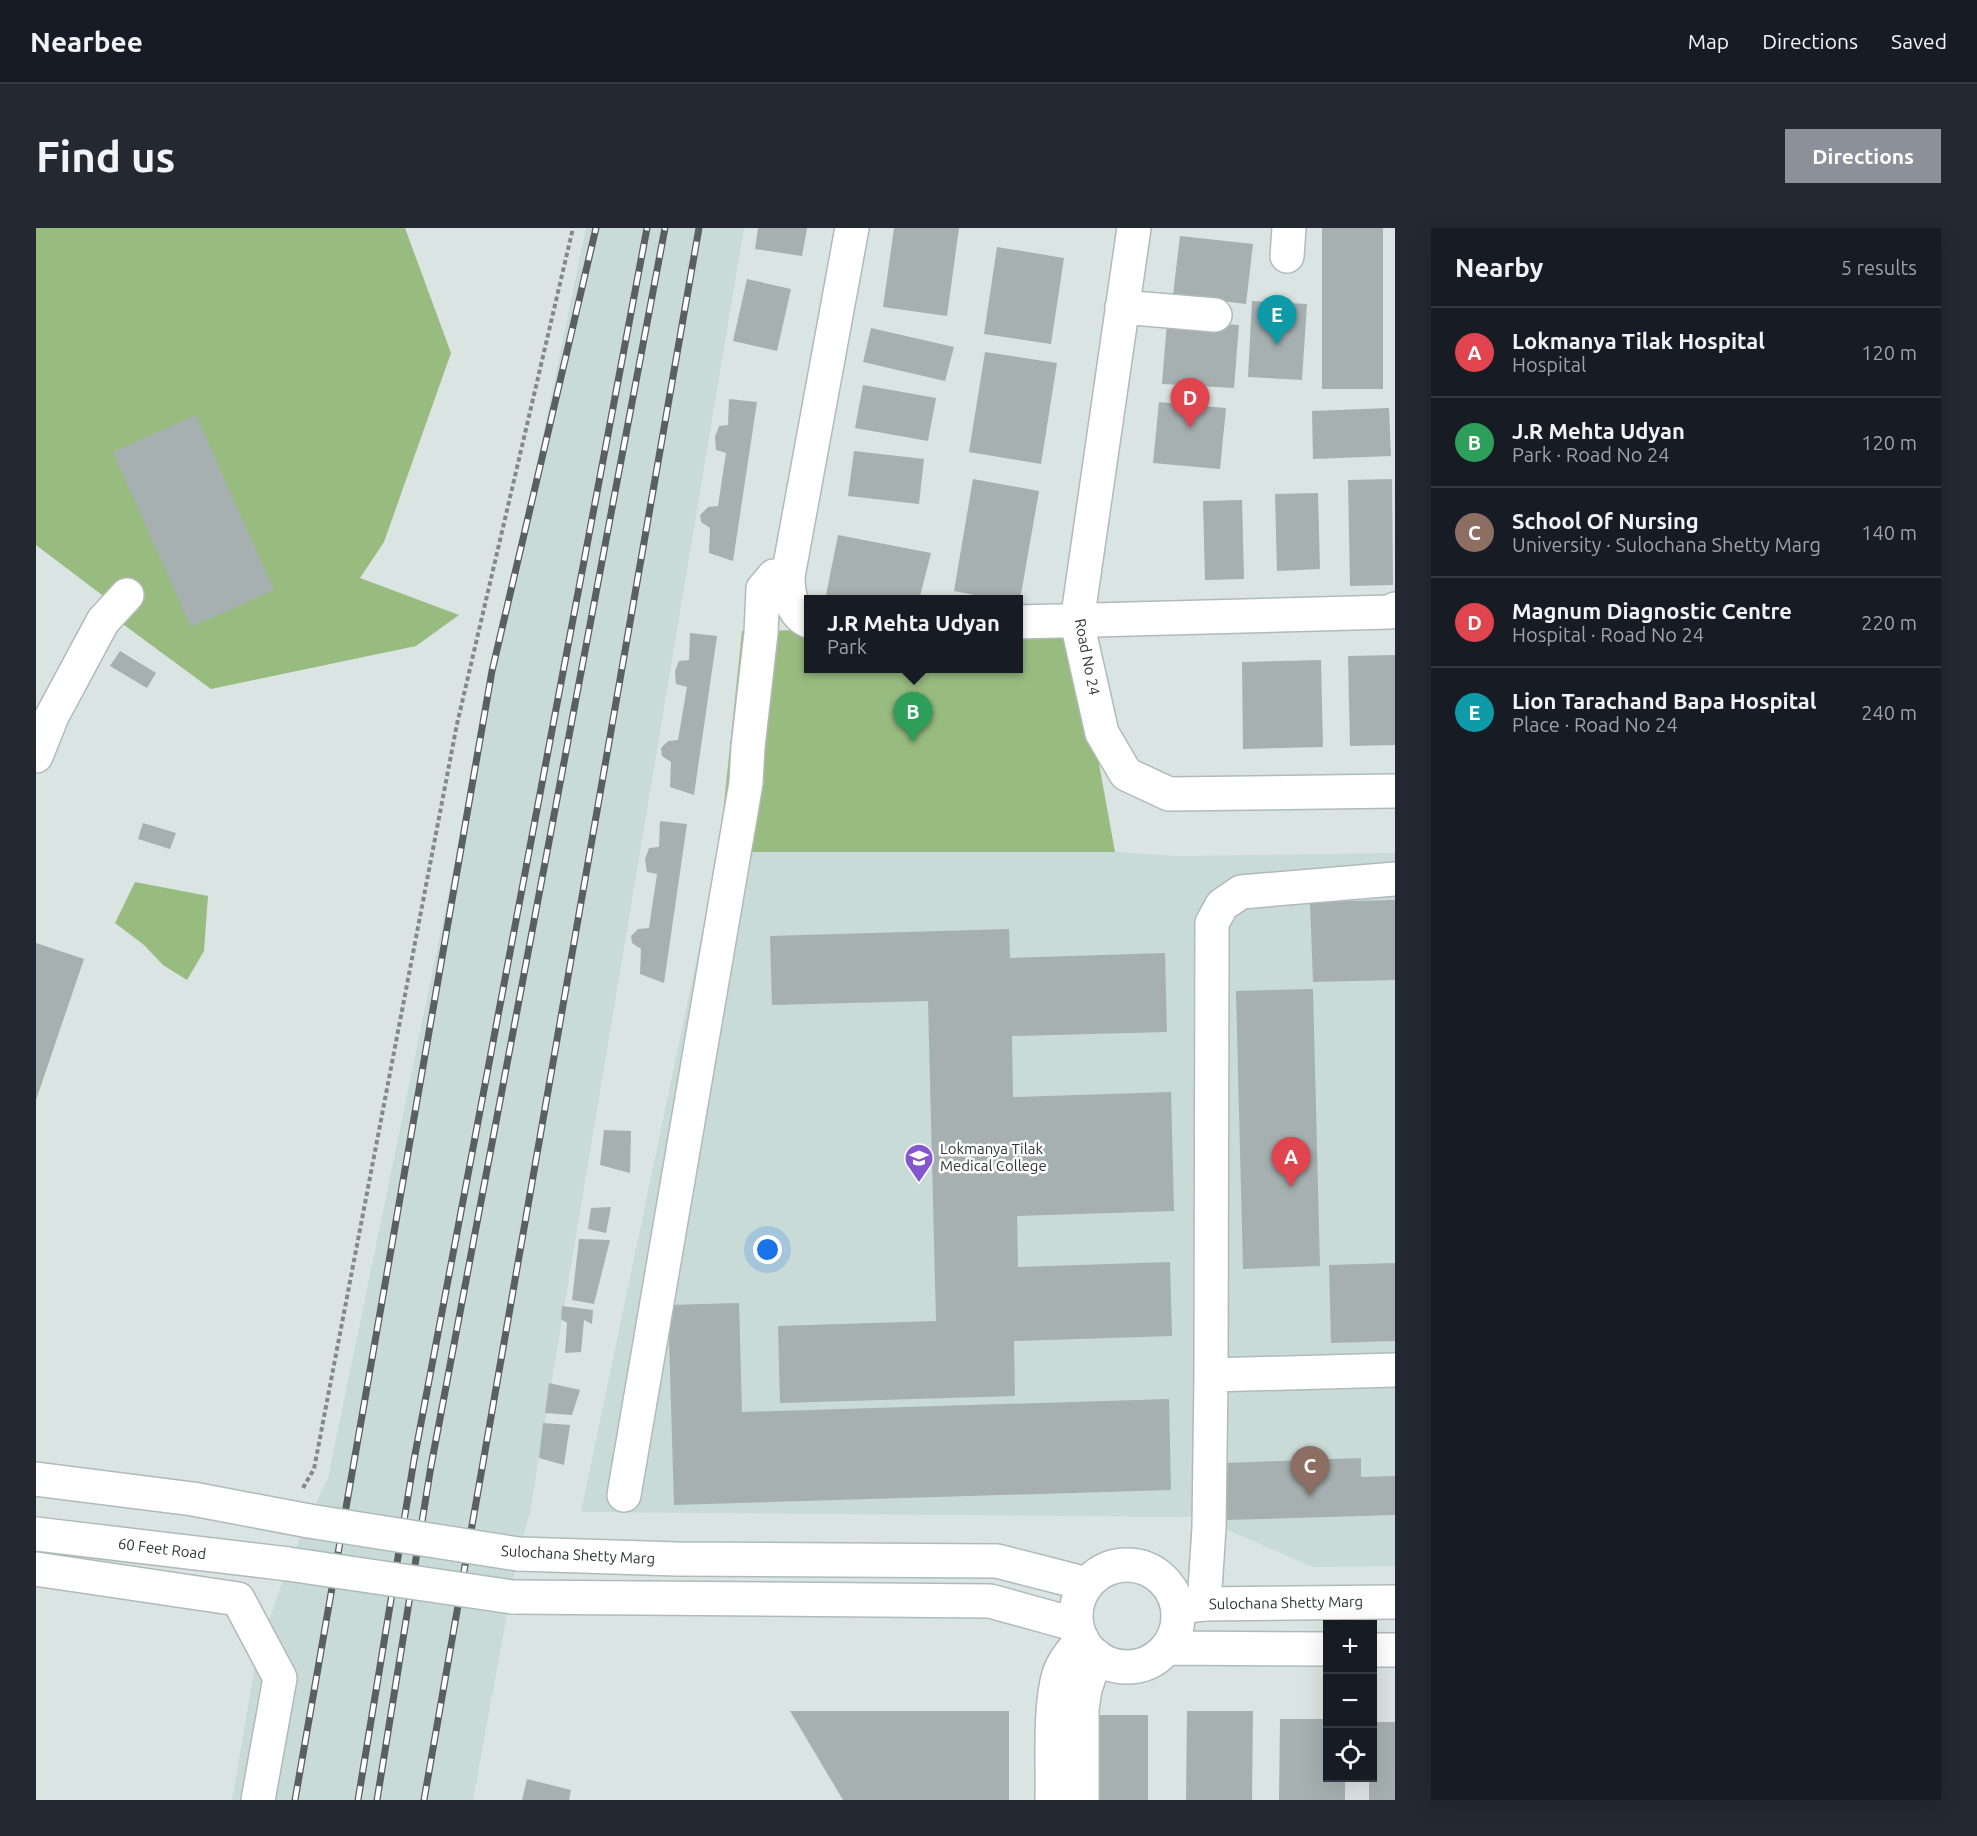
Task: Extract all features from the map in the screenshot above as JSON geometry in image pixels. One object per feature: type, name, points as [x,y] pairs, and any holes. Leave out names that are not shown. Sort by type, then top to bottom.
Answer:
[{"type":"main road","points":[[804,619],[789,596],[788,576],[852,228]]},
{"type":"main road","name":"Road No 24","points":[[1134,228],[1077,622],[1102,733],[1126,774],[1169,794],[1395,791]]},
{"type":"main road","points":[[1122,307],[1215,315]]},
{"type":"main road","points":[[624,1495],[746,783],[761,633],[763,589],[774,576],[788,576]]},
{"type":"main road","points":[[36,756],[52,716],[103,621],[127,595]]},
{"type":"main road","points":[[1023,622],[1390,612],[1395,609]]},
{"type":"main road","points":[[1085,1640],[1115,1665],[1129,1667],[1150,1661],[1167,1648],[1175,1635],[1178,1621],[1191,1605],[1209,1528],[1212,922],[1222,905],[1241,892],[1395,879]]},
{"type":"main road","points":[[1211,1375],[1395,1370]]},
{"type":"main road","name":"Sulochana Shetty Marg","points":[[36,1479],[193,1499],[304,1508],[518,1554],[677,1559],[997,1561],[1087,1584]]},
{"type":"main road","name":"60 Feet Road","points":[[36,1534],[288,1564],[512,1597],[990,1601],[1085,1640]]},
{"type":"main road","points":[[1082,1800],[1085,1640],[1077,1611],[1080,1597],[1087,1584],[1098,1574],[1111,1568],[1125,1565],[1140,1567],[1154,1572],[1165,1581],[1173,1593],[1191,1605]]},
{"type":"main road","points":[[36,1569],[238,1599],[280,1678],[258,1800]]},
{"type":"main road","name":"Sulochana Shetty Marg","points":[[1191,1605],[1395,1602]]},
{"type":"main road","points":[[1052,1800],[1054,1702],[1059,1673],[1068,1657],[1085,1640]]},
{"type":"main road","points":[[1167,1648],[1323,1649]]},
{"type":"main road","points":[[1377,1650],[1395,1650]]},
{"type":"path","points":[[304,1508],[314,1469],[457,724],[573,228]]},
{"type":"shaded area","points":[[586,228],[744,228],[530,1512],[518,1554],[473,1800],[232,1800],[256,1660],[288,1564],[328,1478]]},
{"type":"shaded area","name":"Lokmanya Tilak Medical College","points":[[719,852],[1115,852],[1177,856],[1395,853],[1395,1566],[1313,1567],[1198,1517],[581,1512]]},
{"type":"green space","points":[[36,228],[405,228],[451,353],[384,542],[360,578],[459,615],[416,646],[211,689],[120,622],[102,595],[36,545]]},
{"type":"green space","points":[[1074,626],[1115,852],[719,852],[742,631],[804,630],[804,673],[1023,673],[1023,627]]},
{"type":"green space","points":[[135,882],[208,896],[204,951],[187,980],[163,965],[144,945],[115,923]]},
{"type":"building","points":[[758,228],[807,228],[802,256],[755,249]]},
{"type":"building","points":[[894,228],[959,228],[947,316],[883,307]]},
{"type":"building","points":[[1322,228],[1383,228],[1383,389],[1322,389]]},
{"type":"building","points":[[1180,236],[1253,244],[1246,304],[1173,295]]},
{"type":"building","points":[[997,247],[1064,258],[1051,344],[984,334]]},
{"type":"building","points":[[747,279],[791,289],[777,351],[733,341]]},
{"type":"building","points":[[1252,301],[1307,304],[1302,380],[1248,377]]},
{"type":"building","points":[[1167,321],[1239,325],[1234,388],[1162,384]]},
{"type":"building","points":[[871,328],[954,347],[945,381],[863,362]]},
{"type":"building","points":[[985,352],[1057,363],[1041,464],[969,452]]},
{"type":"building","points":[[863,385],[936,398],[928,441],[855,428]]},
{"type":"building","points":[[729,399],[757,402],[733,561],[709,553],[710,528],[701,522],[700,515],[708,507],[718,506],[726,453],[716,450],[715,437],[719,426],[728,425]]},
{"type":"building","points":[[1159,402],[1226,408],[1220,469],[1153,463]]},
{"type":"building","points":[[1389,408],[1391,456],[1313,459],[1312,411]]},
{"type":"building","points":[[196,415],[274,590],[191,627],[113,452]]},
{"type":"building","points":[[854,451],[924,459],[919,504],[848,496]]},
{"type":"building","points":[[973,479],[1039,491],[1021,595],[974,595],[954,591]]},
{"type":"building","points":[[1392,479],[1393,585],[1350,586],[1348,480]]},
{"type":"building","points":[[1318,493],[1320,569],[1277,571],[1275,494]]},
{"type":"building","points":[[1242,500],[1244,579],[1205,580],[1203,501]]},
{"type":"building","points":[[838,535],[931,553],[920,595],[826,595]]},
{"type":"building","points":[[690,633],[717,636],[694,795],[670,787],[671,762],[662,756],[661,748],[668,741],[678,740],[687,687],[676,684],[675,671],[679,661],[689,660]]},
{"type":"building","points":[[120,651],[156,673],[147,688],[110,666]]},
{"type":"building","points":[[1395,655],[1395,745],[1350,746],[1348,656]]},
{"type":"building","points":[[1321,660],[1323,747],[1243,749],[1242,662]]},
{"type":"building","points":[[660,821],[687,824],[664,983],[640,974],[641,949],[632,943],[631,936],[638,929],[649,928],[657,874],[647,872],[645,859],[649,848],[659,847]]},
{"type":"building","points":[[143,823],[176,833],[170,849],[138,839]]},
{"type":"building","points":[[1395,900],[1395,980],[1313,982],[1310,902]]},
{"type":"building","points":[[1009,929],[1010,958],[1165,953],[1167,1032],[1012,1036],[1013,1097],[1171,1092],[1174,1211],[1017,1216],[1018,1267],[1170,1262],[1172,1336],[1014,1341],[1015,1396],[780,1403],[778,1326],[936,1321],[928,1001],[772,1005],[770,936]]},
{"type":"building","points":[[36,943],[84,959],[36,1100]]},
{"type":"building","points":[[1313,989],[1320,1266],[1243,1269],[1236,991]]},
{"type":"building","points":[[604,1130],[631,1131],[630,1173],[600,1165]]},
{"type":"building","points":[[611,1207],[606,1233],[588,1229],[591,1208]]},
{"type":"building","points":[[579,1239],[610,1240],[594,1304],[572,1300]]},
{"type":"building","points":[[1395,1263],[1395,1341],[1331,1343],[1329,1265]]},
{"type":"building","points":[[739,1303],[742,1412],[1169,1399],[1171,1490],[674,1505],[668,1305]]},
{"type":"building","points":[[562,1306],[593,1310],[592,1324],[584,1320],[581,1352],[565,1353],[567,1323],[561,1319]]},
{"type":"building","points":[[549,1383],[580,1390],[572,1415],[545,1413]]},
{"type":"building","points":[[543,1423],[570,1425],[564,1465],[539,1458]]},
{"type":"building","points":[[1361,1458],[1361,1477],[1395,1476],[1395,1515],[1226,1520],[1225,1463]]},
{"type":"building","points":[[790,1711],[1009,1711],[1009,1800],[843,1800]]},
{"type":"building","points":[[1187,1711],[1253,1711],[1252,1800],[1186,1800]]},
{"type":"building","points":[[1088,1715],[1148,1715],[1148,1800],[1088,1800]]},
{"type":"building","points":[[1280,1719],[1323,1719],[1323,1782],[1345,1782],[1345,1800],[1279,1800]]},
{"type":"building","points":[[1377,1722],[1395,1722],[1395,1800],[1369,1800],[1369,1782],[1377,1782]]},
{"type":"building","points":[[527,1779],[571,1790],[569,1800],[522,1800]]},
{"type":"railway","points":[[295,1800],[492,671],[596,228]]},
{"type":"railway","points":[[358,1800],[414,1460],[647,228]]},
{"type":"railway","points":[[377,1800],[431,1466],[665,228]]},
{"type":"railway","points":[[424,1800],[699,228]]},
{"type":"place","name":"Lion Tarachand Bapa Hospital","points":[[1277,345]]},
{"type":"place","name":"Magnum Diagnostic Centre","points":[[1190,428]]},
{"type":"place","name":"J.R Mehta Udyan","points":[[913,742]]},
{"type":"place","name":"Lokmanya Tilak Medical College","points":[[919,1184]]},
{"type":"place","name":"Lokmanya Tilak Hospital","points":[[1291,1187]]},
{"type":"place","name":"School Of Nursing","points":[[1310,1496]]}]
